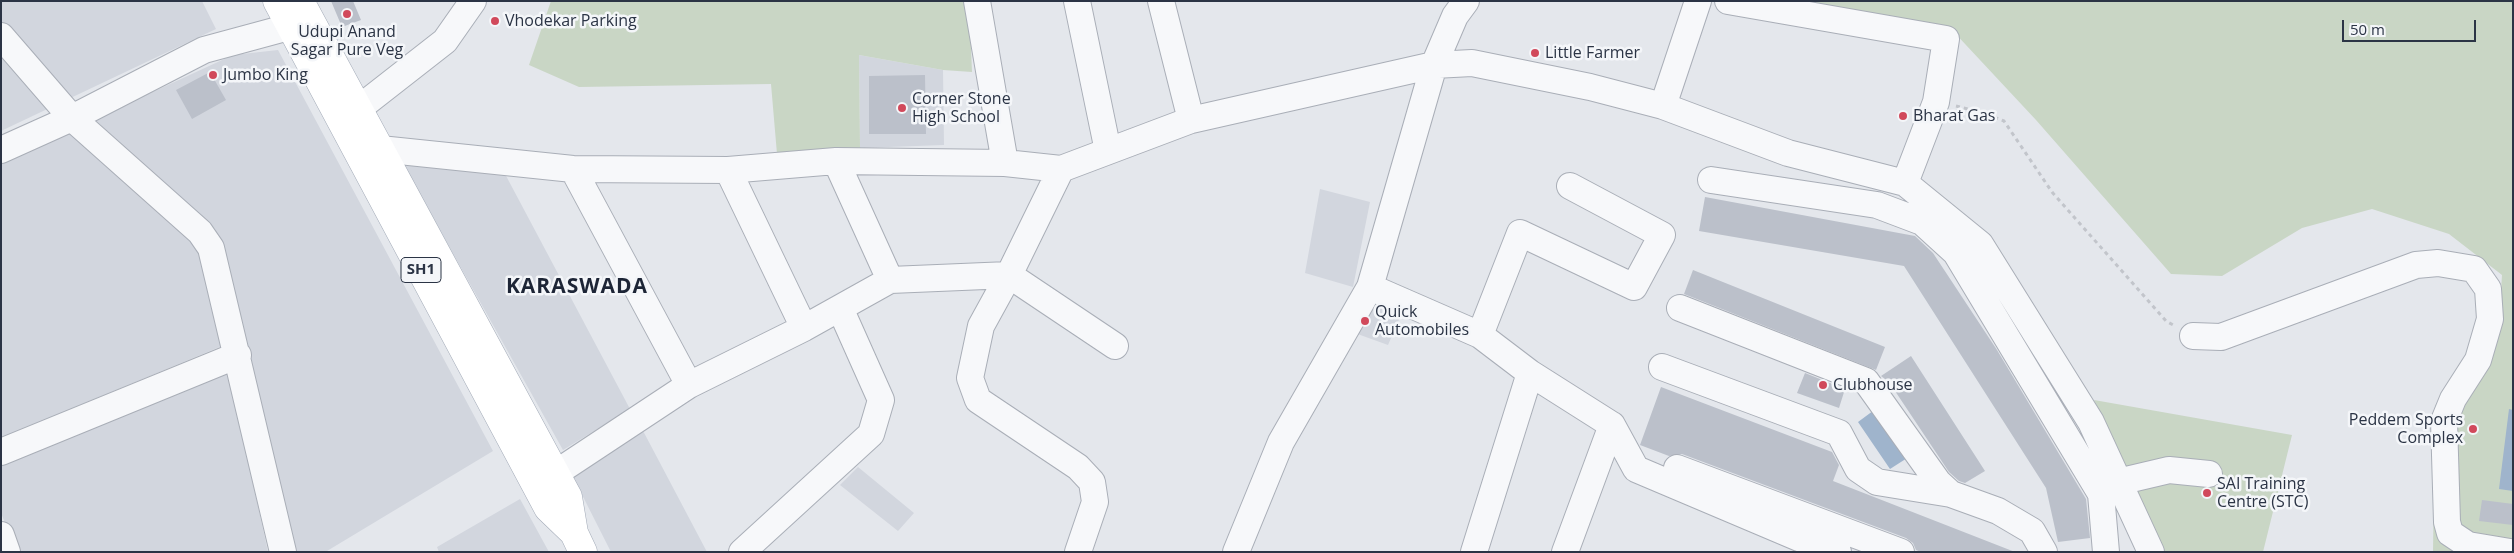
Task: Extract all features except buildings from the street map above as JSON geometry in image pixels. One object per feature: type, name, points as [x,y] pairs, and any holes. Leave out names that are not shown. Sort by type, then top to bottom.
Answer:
[{"type":"main road","name":"SH1","points":[[276,1],[299,15],[358,109],[370,153],[556,473],[568,498],[578,543]]},
{"type":"main road","name":"SH1","points":[[299,15],[548,508],[578,543]]},
{"type":"street","points":[[358,109],[445,41],[473,1]]},
{"type":"street","points":[[976,1],[1005,164]]},
{"type":"street","points":[[1077,1],[1108,151]]},
{"type":"street","points":[[1161,1],[1191,120]]},
{"type":"street","points":[[1663,106],[1698,1]]},
{"type":"street","points":[[1728,1],[1946,39],[1936,102],[1905,183]]},
{"type":"street","points":[[1236,552],[1280,442],[1370,287],[1434,65],[1454,6]]},
{"type":"street","points":[[1,150],[72,118],[204,50],[299,15]]},
{"type":"street","points":[[1,36],[72,118],[200,232],[211,248],[284,552]]},
{"type":"street","points":[[370,153],[574,169],[728,170],[836,161],[1005,164],[1060,170],[1191,120],[1434,65],[1472,63],[1590,87],[1663,106],[1788,153],[1905,183],[1980,244],[2090,422],[2151,552]]},
{"type":"street","points":[[1782,191],[1788,153]]},
{"type":"street","points":[[836,161],[890,280]]},
{"type":"street","points":[[574,169],[689,385]]},
{"type":"street","points":[[728,170],[804,328]]},
{"type":"street","points":[[1060,170],[1009,275],[981,326],[970,378],[978,400],[1078,467],[1092,482],[1095,502],[1078,552]]},
{"type":"street","points":[[1711,180],[1877,205],[1922,222],[1956,253],[2101,494],[2106,552]]},
{"type":"street","points":[[1480,335],[1520,233],[1634,288],[1662,236],[1570,186]]},
{"type":"street","points":[[2193,336],[2221,337],[2416,265],[2438,263],[2474,269],[2488,289],[2490,319],[2478,360],[2453,399],[2444,421],[2447,522],[2450,533],[2468,545],[2510,552]]},
{"type":"street","points":[[556,473],[689,385],[804,328],[890,280],[1009,275],[1115,346]]},
{"type":"street","points":[[1370,287],[1480,335],[1530,373],[1612,424],[1636,469],[1796,545],[1838,552]]},
{"type":"street","points":[[742,552],[871,434],[881,400],[840,308]]},
{"type":"street","points":[[1680,308],[1866,381],[1938,482],[1951,494]]},
{"type":"street","points":[[1,452],[238,355]]},
{"type":"street","points":[[1662,367],[1839,433],[1858,470],[1877,482],[1951,494],[1998,511],[2032,531],[2044,552]]},
{"type":"street","points":[[1474,552],[1530,373]]},
{"type":"street","points":[[1565,552],[1612,424]]},
{"type":"street","points":[[1646,456],[1901,552]]},
{"type":"street","points":[[2118,482],[2169,470],[2209,474]]},
{"type":"path","points":[[1936,102],[1984,113],[2004,121],[2052,192],[2166,321],[2193,336]]},
{"type":"shaded area","points":[[1,1],[202,1],[216,29],[1,131]]},
{"type":"shaded area","points":[[278,50],[493,451],[327,551],[297,552],[215,229],[94,119],[233,55]]},
{"type":"shaded area","name":"Corner Stone High School","points":[[859,55],[943,70],[944,145],[860,148]]},
{"type":"shaded area","points":[[70,131],[201,248],[222,346],[1,438],[1,163]]},
{"type":"shaded area","points":[[400,159],[504,172],[630,409],[563,450]]},
{"type":"shaded area","points":[[1320,189],[1370,202],[1353,287],[1305,273]]},
{"type":"shaded area","points":[[1370,297],[1401,315],[1388,345],[1352,332]]},
{"type":"shaded area","points":[[228,369],[268,552],[17,552],[1,513],[1,465]]},
{"type":"shaded area","points":[[641,427],[707,552],[611,552],[571,473]]},
{"type":"shaded area","points":[[858,467],[914,513],[898,531],[840,485]]},
{"type":"shaded area","points":[[520,499],[549,552],[439,552],[437,547]]},
{"type":"green space","points":[[551,1],[969,1],[972,72],[943,70],[859,55],[860,148],[777,154],[771,84],[579,87],[529,65]]},
{"type":"green space","points":[[1789,1],[2513,1],[2513,552],[2433,552],[2435,406],[2476,337],[2498,338],[2502,275],[2449,234],[2372,209],[2302,228],[2222,276],[2171,274],[2036,120],[1952,30]]},
{"type":"green space","name":"SAI Training Centre (STC)","points":[[2094,400],[2292,435],[2263,552],[2165,552]]},
{"type":"water","points":[[1881,405],[1915,453],[1890,469],[1858,422]]},
{"type":"water","points":[[2509,409],[2513,410],[2513,491],[2499,489]]},
{"type":"place","name":"Udupi Anand Sagar Pure Veg","points":[[347,14]]},
{"type":"place","name":"Vhodekar Parking","points":[[495,21]]},
{"type":"place","name":"Little Farmer","points":[[1535,53]]},
{"type":"place","name":"Jumbo King","points":[[213,75]]},
{"type":"place","name":"Corner Stone High School","points":[[902,108]]},
{"type":"place","name":"Bharat Gas","points":[[1903,116]]},
{"type":"place","name":"Quick Automobiles","points":[[1365,321]]},
{"type":"place","name":"Clubhouse","points":[[1823,385]]},
{"type":"place","name":"Peddem Sports Complex","points":[[2473,429]]},
{"type":"place","name":"SAI Training Centre (STC)","points":[[2207,493]]},
{"type":"district","name":"KARASWADA","points":[[577,287]]}]
